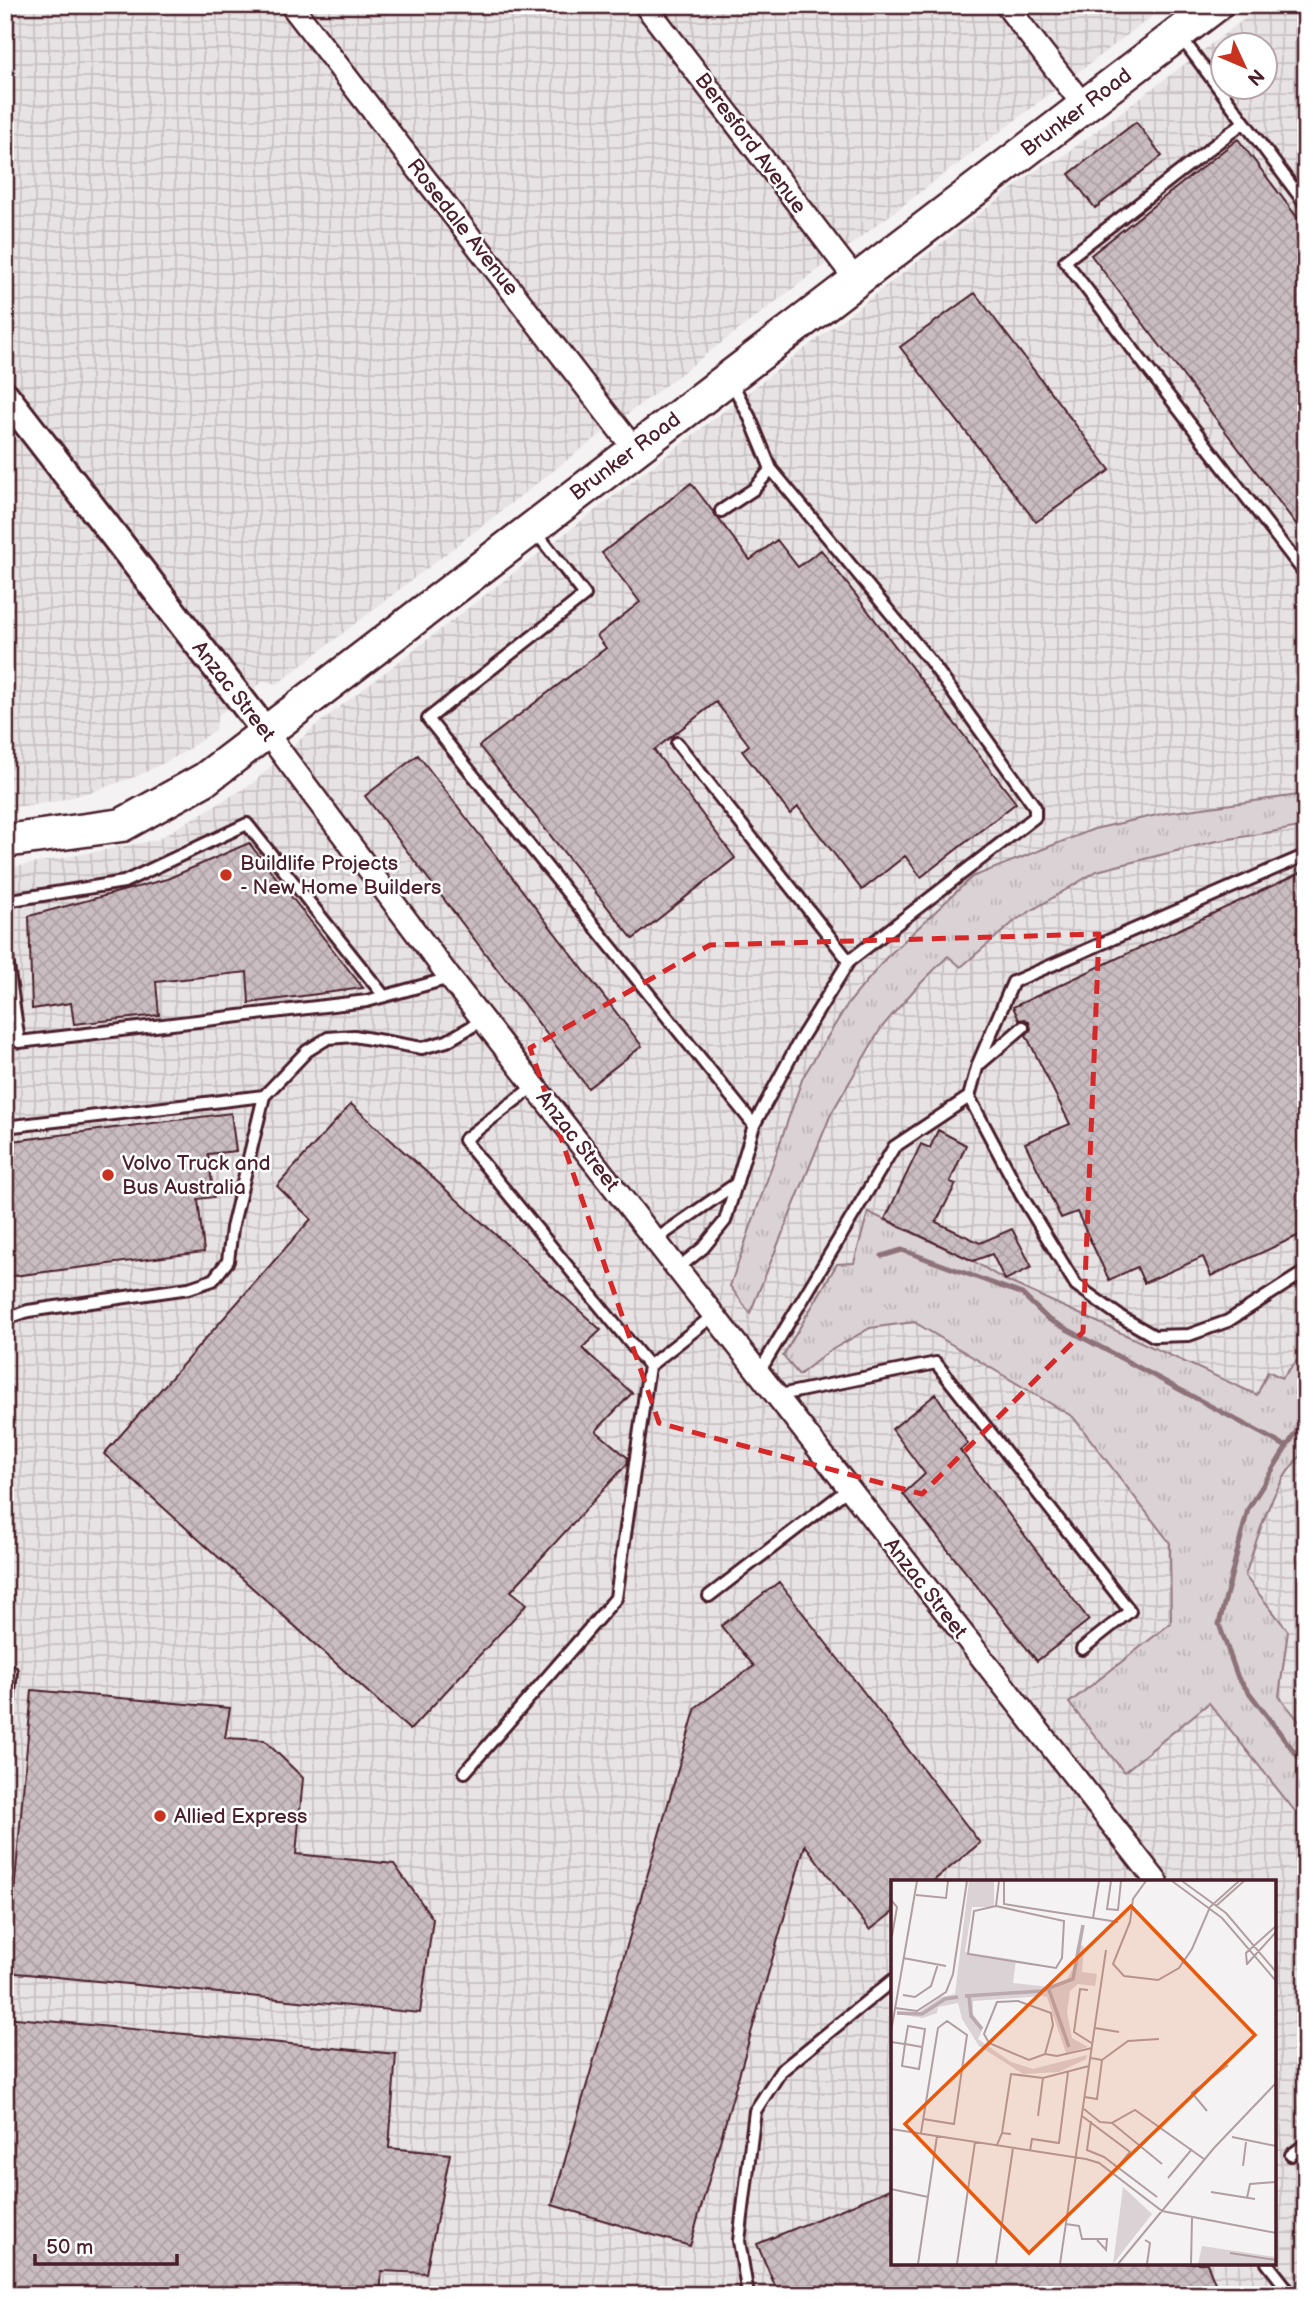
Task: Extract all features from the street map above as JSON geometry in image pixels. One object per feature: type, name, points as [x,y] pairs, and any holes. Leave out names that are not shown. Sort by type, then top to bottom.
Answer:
[{"type":"main road","name":"Brunker Road","points":[[5,841],[122,825],[205,779],[1216,5]]},
{"type":"street","name":"Rosedale Avenue","points":[[291,5],[634,449]]},
{"type":"street","name":"Beresford Avenue","points":[[645,5],[856,280]]},
{"type":"street","points":[[1006,5],[1084,106]]},
{"type":"street","name":"Anzac Street","points":[[5,396],[266,732],[450,978],[1155,1880]]},
{"type":"lane","points":[[1179,34],[1306,205]]},
{"type":"lane","points":[[1244,122],[1065,261],[1306,575]]},
{"type":"lane","points":[[677,1269],[704,1248],[725,1221],[754,1125],[800,1040],[849,961],[1035,817],[1035,807],[931,662],[771,469],[729,377]]},
{"type":"lane","points":[[721,511],[754,489],[771,469]]},
{"type":"lane","points":[[532,527],[586,595],[428,719],[754,1125]]},
{"type":"lane","points":[[677,743],[849,961]]},
{"type":"lane","points":[[5,901],[124,882],[247,824],[384,996]]},
{"type":"lane","points":[[758,1374],[894,1147],[969,1097],[978,1064],[1013,982],[1306,855]]},
{"type":"lane","points":[[5,945],[19,1042],[367,1002],[450,978]]},
{"type":"lane","points":[[5,1319],[28,1311],[189,1288],[213,1280],[228,1261],[232,1228],[264,1096],[307,1051],[328,1038],[354,1036],[422,1048],[447,1041],[483,1020]]},
{"type":"lane","points":[[978,1064],[1023,1027]]},
{"type":"lane","points":[[534,1086],[464,1140],[649,1366]]},
{"type":"lane","points":[[5,1127],[264,1096]]},
{"type":"lane","points":[[969,1097],[1021,1195],[1076,1285],[1121,1317],[1154,1336],[1189,1335],[1228,1321],[1306,1271]]},
{"type":"lane","points":[[655,1240],[737,1183]]},
{"type":"lane","points":[[465,1772],[616,1598],[649,1366],[714,1315]]},
{"type":"lane","points":[[775,1396],[936,1363],[1130,1611],[1082,1649]]},
{"type":"lane","points":[[709,1596],[848,1489]]},
{"type":"lane","points":[[5,1670],[11,1671],[5,1739]]},
{"type":"lane","points":[[748,2295],[739,2241],[755,2111],[781,2071],[891,1982]]},
{"type":"lane","points":[[1291,2155],[1306,2144]]},
{"type":"lane","points":[[1270,2265],[1292,2295]]},
{"type":"highlighted area","points":[[1099,934],[1083,1332],[922,1494],[659,1423],[530,1048],[710,945]]},
{"type":"shaded area","points":[[5,5],[1167,5],[584,447],[277,684],[264,681],[218,715],[215,730],[181,754],[140,775],[94,791],[54,802],[5,808]]},
{"type":"shaded area","points":[[1263,5],[1306,5],[1306,2295],[5,2295],[5,869],[156,840],[252,784],[314,727],[1043,165],[1059,159],[1210,45],[1210,102],[1280,102],[1280,32],[1227,32]]},
{"type":"green space","points":[[1306,794],[1306,826],[1212,842],[1097,871],[1016,920],[961,967],[948,956],[881,1028],[831,1114],[750,1313],[730,1286],[803,1077],[847,1005],[886,958],[972,877],[1094,829],[1166,813]]},
{"type":"green space","points":[[868,1212],[973,1261],[1005,1280],[1257,1395],[1268,1371],[1282,1378],[1306,1350],[1306,1451],[1294,1463],[1276,1492],[1261,1526],[1245,1576],[1288,1631],[1279,1696],[1306,1730],[1306,1825],[1209,1703],[1124,1772],[1069,1703],[1171,1623],[1170,1543],[1073,1417],[914,1322],[870,1328],[828,1352],[799,1375],[783,1356],[837,1264],[854,1263]]},
{"type":"building","points":[[1136,122],[1162,156],[1095,208],[1069,174]]},
{"type":"building","points":[[1238,139],[1306,229],[1306,537],[1091,255]]},
{"type":"building","points":[[975,293],[1110,470],[1036,522],[900,347]]},
{"type":"building","points":[[691,483],[750,560],[777,540],[798,567],[821,550],[1016,803],[921,877],[905,856],[862,890],[798,807],[790,814],[742,751],[749,745],[716,702],[654,750],[735,858],[633,939],[479,746],[606,648],[597,636],[640,602],[602,553]]},
{"type":"building","points":[[418,755],[642,1046],[588,1088],[365,796]]},
{"type":"building","points":[[249,843],[363,988],[249,1003],[247,972],[156,982],[159,1015],[74,1024],[71,1003],[32,1009],[29,916],[167,879]]},
{"type":"building","points":[[1306,870],[1306,1232],[1211,1276],[1203,1257],[1144,1283],[1137,1267],[1109,1280],[1077,1212],[1061,1218],[1025,1143],[1070,1124],[1026,1035],[1031,1029],[1029,1022],[1025,1019],[1019,1020],[1013,1007]]},
{"type":"building","points":[[351,1104],[601,1330],[582,1348],[632,1393],[596,1431],[628,1458],[627,1464],[511,1591],[527,1604],[410,1730],[104,1454],[311,1219],[277,1186]]},
{"type":"building","name":"Volvo Truck and Bus Australia","points":[[231,1113],[236,1151],[208,1154],[214,1197],[198,1199],[204,1252],[5,1277],[5,1142]]},
{"type":"building","points":[[938,1130],[966,1145],[950,1182],[956,1184],[936,1222],[980,1243],[1012,1229],[1032,1267],[1005,1280],[992,1254],[973,1261],[885,1219],[921,1144],[930,1148]]},
{"type":"building","points":[[936,1394],[968,1444],[960,1450],[1089,1620],[1037,1661],[903,1494],[925,1474],[892,1429]]},
{"type":"building","points":[[779,1582],[980,1843],[934,1880],[891,1880],[891,1914],[870,1930],[805,1845],[690,2246],[552,2205],[696,1707],[754,1666],[721,1626]]},
{"type":"building","name":"Allied Express","points":[[32,1690],[230,1708],[225,1738],[264,1740],[303,1778],[296,1854],[394,1864],[433,1919],[420,2013],[7,1972]]},
{"type":"building","points":[[5,2017],[396,2054],[389,2148],[450,2154],[426,2273],[382,2271],[380,2295],[5,2295]]},
{"type":"building","points":[[891,2189],[891,2265],[1208,2265],[1220,2295],[779,2295],[757,2244]]},
{"type":"waterway","points":[[882,1256],[902,1250],[1022,1294],[1048,1319],[1287,1447]]},
{"type":"waterway","points":[[1306,1416],[1248,1509],[1219,1624],[1238,1678],[1306,1767]]},
{"type":"place","name":"Buildlife Projects - New Home Builders","points":[[226,875]]},
{"type":"place","name":"Volvo Truck and Bus Australia","points":[[108,1175]]},
{"type":"place","name":"Allied Express","points":[[160,1816]]}]
